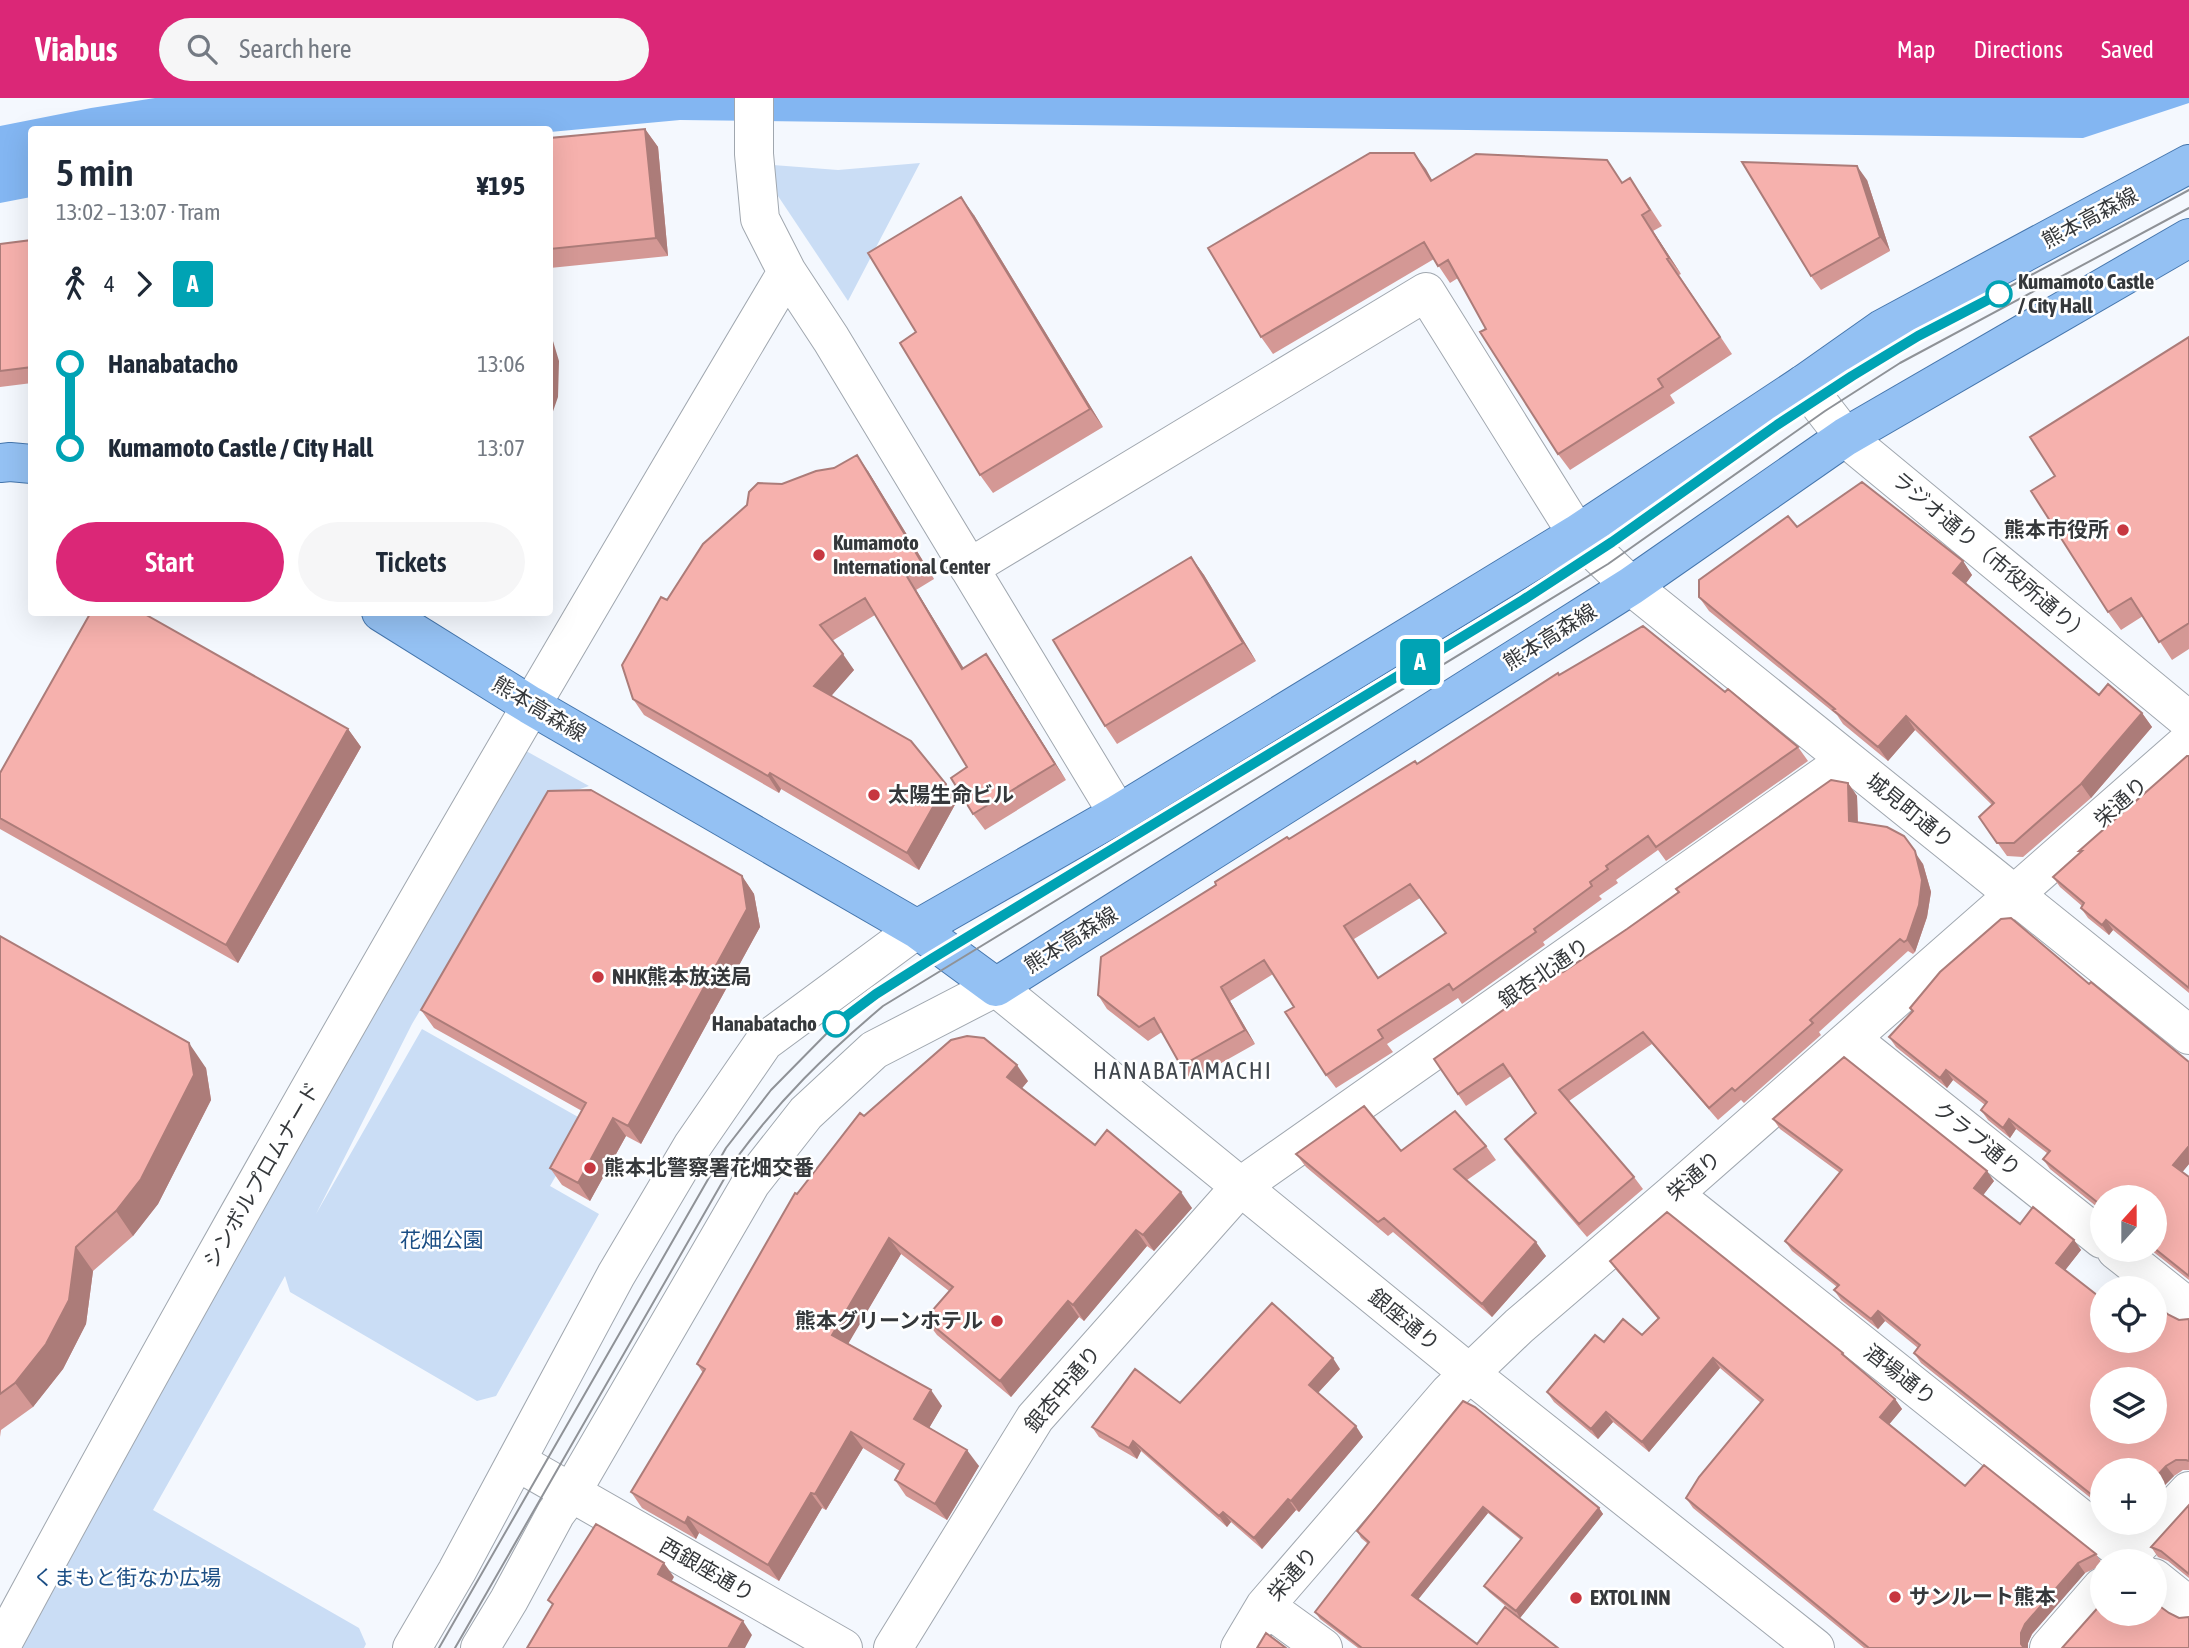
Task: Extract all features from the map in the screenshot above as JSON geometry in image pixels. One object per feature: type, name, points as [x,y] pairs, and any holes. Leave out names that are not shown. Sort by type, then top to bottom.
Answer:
[{"type":"main road","name":"熊本高森線","points":[[917,929],[1118,814],[1577,534],[1804,384],[1882,329],[2189,164]]},
{"type":"main road","name":"熊本高森線","points":[[387,616],[530,705],[917,929],[996,987],[1631,586],[1845,437],[2189,238]]},
{"type":"main road","points":[[0,463],[10,461],[28,463]]},
{"type":"street","points":[[754,98],[754,154],[760,219],[787,272],[831,339],[1118,814]]},
{"type":"street","name":"シンボルプロムナード","points":[[0,1648],[129,1408],[530,705],[787,272]]},
{"type":"street","name":"城見町通り","points":[[969,568],[1426,292],[1577,534],[1631,586],[2189,1035]]},
{"type":"street","name":"ラジオ通り（市役所通り）","points":[[1804,384],[1845,437],[2189,721]]},
{"type":"street","name":"栄通り","points":[[1240,1648],[1265,1606],[1469,1373],[1519,1326],[1851,1039],[2189,741]]},
{"type":"street","name":"銀杏北通り","points":[[1241,1186],[1847,760]]},
{"type":"street","points":[[412,1648],[457,1571],[616,1275],[693,1145],[764,1042],[917,929]]},
{"type":"street","points":[[480,1648],[556,1513],[571,1493],[751,1183],[806,1113],[874,1051],[996,987]]},
{"type":"street","name":"銀座通り","points":[[996,987],[1469,1373],[1815,1648]]},
{"type":"street","name":"クラブ通り","points":[[1851,1039],[2090,1228]]},
{"type":"street","name":"銀杏中通り","points":[[893,1648],[1035,1418],[1241,1186]]},
{"type":"street","name":"酒場通り","points":[[1673,1194],[2116,1549]]},
{"type":"street","points":[[2131,1262],[2189,1308]]},
{"type":"street","name":"西銀座通り","points":[[516,1461],[843,1648]]},
{"type":"street","points":[[2146,1549],[2189,1491]]},
{"type":"street","name":"酒場通り","points":[[2167,1589],[2189,1606]]},
{"type":"street","points":[[2049,1648],[2090,1601]]},
{"type":"street","points":[[1265,1606],[1323,1648]]},
{"type":"green space","points":[[920,163],[848,301],[778,196],[773,165],[838,170]]},
{"type":"green space","points":[[510,742],[589,786],[544,801],[412,1024],[316,1214],[422,1029],[587,1122],[550,1186],[599,1214],[496,1396],[477,1401],[290,1292],[285,1276],[153,1510],[359,1628],[366,1644],[364,1648],[10,1648]]},
{"type":"water","points":[[155,98],[2189,98],[2189,103],[2083,138],[680,120],[553,132],[553,126],[28,126],[28,198],[0,203],[0,126]]},
{"type":"building","points":[[645,129],[656,238],[553,249],[553,138]]},
{"type":"building","points":[[1370,153],[1414,153],[1431,181],[1476,154],[1607,160],[1622,183],[1630,178],[1650,210],[1642,215],[1669,258],[1667,259],[1720,337],[1658,379],[1663,387],[1558,454],[1480,332],[1486,329],[1448,260],[1438,266],[1424,242],[1261,337],[1208,248]]},
{"type":"building","points":[[1742,162],[1857,166],[1880,237],[1811,276]]},
{"type":"building","points":[[961,197],[1090,409],[980,475],[900,343],[916,332],[868,253]]},
{"type":"building","points":[[28,240],[28,368],[0,371],[0,244]]},
{"type":"building","name":"熊本市役所","points":[[2189,337],[2189,623],[2159,642],[2131,598],[2108,612],[2031,491],[2055,476],[2030,437]]},
{"type":"building","points":[[857,455],[922,563],[905,573],[962,669],[986,654],[1055,764],[973,814],[951,778],[967,767],[865,598],[820,625],[843,654],[814,686],[911,741],[946,784],[907,853],[770,773],[768,776],[633,699],[622,665],[661,597],[667,600],[703,544],[747,505],[749,492],[758,483],[782,484],[816,471],[834,468]]},
{"type":"building","points":[[1862,482],[1963,561],[1953,573],[2099,695],[2108,684],[2142,713],[2081,784],[2014,843],[1997,843],[1979,817],[1994,803],[1906,716],[1878,747],[1699,597],[1699,580],[1788,516],[1797,527]]},
{"type":"building","points":[[1191,557],[1243,643],[1105,726],[1053,640]]},
{"type":"building","points":[[89,616],[148,616],[348,729],[226,945],[0,818],[0,773]]},
{"type":"building","points":[[1643,626],[1725,692],[1728,689],[1798,747],[1656,847],[1648,836],[1606,866],[1608,869],[1590,882],[1592,886],[1534,929],[1536,932],[1453,990],[1449,984],[1378,1030],[1383,1038],[1326,1075],[1285,1012],[1294,1007],[1264,960],[1221,987],[1245,1030],[1181,1066],[1154,1018],[1139,1027],[1098,995],[1101,957],[1287,837],[1289,839],[1415,761],[1417,764],[1558,673],[1559,675]],"holes":[[[1410,884],[1446,933],[1378,978],[1344,926]]]},
{"type":"building","points":[[2187,756],[2189,988],[2106,920],[2102,925],[2081,908],[2084,903],[2053,877]]},
{"type":"building","points":[[1831,780],[1848,783],[1849,821],[1887,827],[1904,836],[1915,851],[1922,880],[1919,905],[1907,940],[1904,942],[1900,939],[1810,1020],[1813,1023],[1735,1091],[1732,1088],[1709,1108],[1643,1032],[1559,1090],[1634,1177],[1579,1224],[1505,1139],[1536,1113],[1503,1064],[1458,1094],[1434,1059],[1561,969],[1563,972],[1627,929],[1679,892],[1676,889]]},
{"type":"building","name":"NHK熊本放送局","points":[[591,790],[742,876],[747,909],[628,1126],[613,1118],[578,1183],[550,1168],[586,1103],[421,1010],[548,791]]},
{"type":"building","points":[[2011,918],[2089,984],[2091,982],[2189,1062],[2189,1146],[2173,1165],[2189,1177],[2189,1276],[2167,1258],[2167,1185],[2090,1185],[2090,1196],[2043,1159],[2050,1151],[2009,1119],[2003,1128],[1981,1110],[1987,1102],[1946,1070],[1940,1078],[1889,1037],[1913,1011],[1910,1008],[1940,972],[2001,919]]},
{"type":"building","points":[[0,936],[189,1043],[194,1075],[141,1179],[116,1211],[76,1247],[69,1300],[46,1344],[15,1383],[0,1394]]},
{"type":"building","points":[[967,1036],[984,1038],[1017,1065],[1007,1077],[1095,1145],[1107,1130],[1181,1192],[1143,1235],[1136,1230],[1073,1305],[1068,1301],[1000,1381],[925,1319],[953,1287],[889,1238],[832,1335],[931,1390],[914,1419],[967,1450],[935,1504],[895,1480],[904,1464],[851,1432],[815,1494],[811,1493],[768,1565],[688,1517],[685,1523],[631,1492],[705,1369],[697,1364],[795,1193],[797,1194],[860,1113],[864,1116],[951,1040]]},
{"type":"building","points":[[1844,1057],[1987,1171],[1974,1188],[2020,1224],[2033,1207],[2074,1240],[2056,1263],[2090,1290],[2090,1353],[2167,1353],[2167,1314],[2179,1320],[2189,1319],[2189,1461],[2176,1460],[2167,1465],[2167,1458],[2090,1458],[2090,1493],[1914,1353],[1920,1345],[1878,1311],[1871,1319],[1834,1290],[1839,1285],[1785,1241],[1842,1170],[1773,1119]]},
{"type":"building","points":[[1364,1106],[1401,1151],[1455,1111],[1486,1146],[1454,1169],[1536,1242],[1482,1304],[1384,1218],[1378,1222],[1296,1154]]},
{"type":"building","points":[[1667,1212],[1843,1353],[1895,1399],[1880,1417],[1965,1486],[1984,1465],[2090,1549],[2090,1557],[2078,1563],[2025,1624],[2021,1633],[2021,1644],[2024,1648],[1869,1648],[1686,1498],[1699,1477],[1763,1400],[1713,1358],[1642,1442],[1606,1412],[1591,1429],[1547,1392],[1595,1335],[1604,1342],[1623,1319],[1642,1335],[1659,1318],[1610,1261]]},
{"type":"building","points":[[1272,1303],[1333,1358],[1309,1385],[1356,1426],[1291,1501],[1288,1499],[1254,1538],[1223,1512],[1219,1516],[1133,1441],[1129,1448],[1092,1427],[1135,1369],[1180,1403]]},
{"type":"building","points":[[1463,1401],[1475,1407],[1599,1508],[1516,1611],[1484,1586],[1522,1538],[1483,1507],[1412,1595],[1477,1644],[1505,1607],[1558,1648],[1362,1648],[1315,1612],[1369,1542],[1357,1531]]},
{"type":"building","points":[[2189,1505],[2189,1574],[2167,1556],[2167,1549],[2151,1547],[2162,1535],[2167,1535],[2167,1529]]},
{"type":"building","points":[[596,1524],[664,1563],[658,1574],[743,1621],[728,1648],[527,1648],[553,1604],[548,1600]]},
{"type":"building","points":[[2167,1612],[2179,1618],[2189,1617],[2189,1648],[2062,1648],[2090,1616],[2090,1626],[2167,1626]]},
{"type":"building","points":[[1266,1633],[1286,1648],[1257,1648]]},
{"type":"tram line","points":[[439,1648],[726,1148],[771,1090],[836,1024],[921,965],[1523,600],[1612,542],[1777,425],[1852,376],[1918,336],[2189,190]]},
{"type":"tram line","points":[[455,1648],[735,1160],[804,1078],[883,1006],[1608,564],[1825,411],[1900,363],[2189,208]]},
{"type":"tram line","name":"A","points":[[836,1024],[876,994],[933,958],[1523,600],[1612,542],[1777,425],[1852,376],[1918,336],[1999,294]]},
{"type":"place","name":"Kumamoto Castle / City Hall","points":[[1999,294]]},
{"type":"place","name":"熊本市役所","points":[[2123,530]]},
{"type":"place","name":"Kumamoto International Center","points":[[819,555]]},
{"type":"place","name":"太陽生命ビル","points":[[874,795]]},
{"type":"place","name":"NHK熊本放送局","points":[[598,977]]},
{"type":"place","name":"Hanabatacho","points":[[836,1024]]},
{"type":"place","name":"熊本北警察署花畑交番","points":[[590,1168]]},
{"type":"place","name":"熊本グリーンホテル","points":[[997,1321]]},
{"type":"place","name":"サンルート熊本","points":[[1895,1597]]},
{"type":"place","name":"EXTOL INN","points":[[1576,1598]]},
{"type":"district","name":"HANABATAMACHI","points":[[1183,1071]]},
{"type":"park label","name":"花畑公園","points":[[442,1240]]},
{"type":"park label","name":"くまもと街なか広場","points":[[127,1578]]}]
